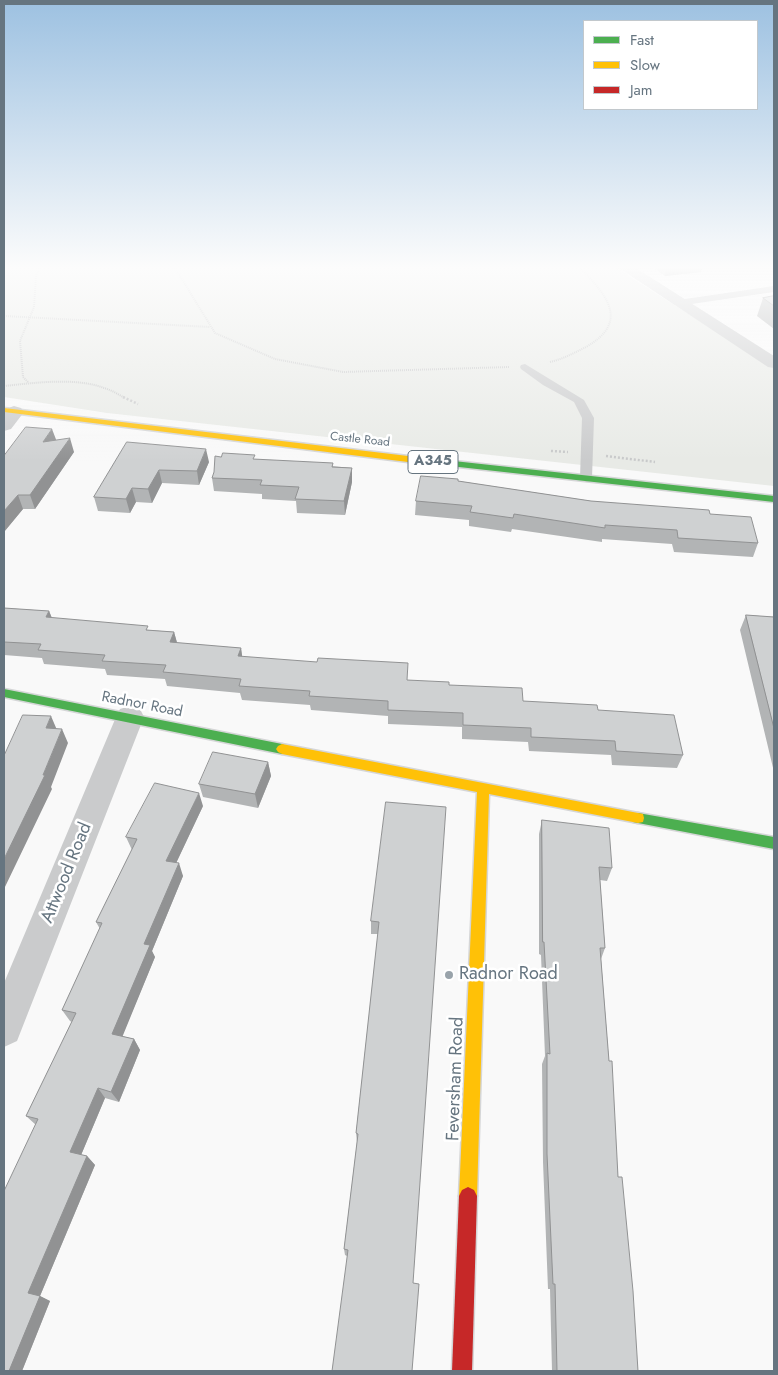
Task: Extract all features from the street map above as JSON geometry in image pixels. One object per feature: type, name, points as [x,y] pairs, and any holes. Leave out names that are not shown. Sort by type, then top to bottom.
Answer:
[{"type":"street","points":[[725,332],[774,363]]},
{"type":"street","name":"Castle Road","points":[[7,416],[586,478],[773,501]]},
{"type":"street","name":"Radnor Road","points":[[4,694],[483,789],[774,843]]},
{"type":"street","name":"Attwood Road","points":[[4,1028],[130,718]]},
{"type":"street","name":"Feversham Road","points":[[462,1371],[483,789]]},
{"type":"lane","points":[[525,366],[547,383],[578,400],[588,418],[586,478]]},
{"type":"path","points":[[23,332],[20,341],[23,377],[28,382]]},
{"type":"path","points":[[215,332],[275,359],[343,372],[525,366],[556,361],[590,346],[608,332]]},
{"type":"path","points":[[4,386],[48,380],[103,387],[140,405]]},
{"type":"path","points":[[549,451],[656,462]]},
{"type":"shaded area","points":[[4,332],[717,332],[774,368],[774,486],[107,413],[4,397]]},
{"type":"building","points":[[26,427],[52,429],[43,442],[70,438],[30,495],[18,495],[4,511],[4,456]]},
{"type":"building","points":[[127,442],[206,449],[197,471],[159,470],[148,489],[132,488],[126,499],[94,497]]},
{"type":"building","points":[[223,453],[255,455],[253,459],[333,463],[332,467],[352,468],[344,501],[295,499],[299,487],[260,485],[262,480],[212,478],[215,456],[221,457]]},
{"type":"building","points":[[421,476],[458,479],[458,481],[591,501],[709,510],[710,514],[751,517],[758,543],[678,538],[677,530],[605,525],[605,528],[514,514],[513,518],[470,512],[472,506],[416,501]]},
{"type":"building","points":[[4,608],[49,611],[46,617],[148,626],[146,630],[174,632],[170,642],[241,648],[238,656],[317,662],[318,658],[408,663],[407,680],[449,682],[449,685],[522,688],[523,701],[597,705],[598,710],[674,715],[683,755],[616,751],[615,741],[531,737],[531,728],[463,725],[463,713],[388,710],[388,701],[309,696],[310,691],[239,686],[241,679],[163,672],[166,665],[102,661],[105,655],[38,650],[41,644],[4,642]]},
{"type":"building","points":[[746,615],[774,617],[774,728]]},
{"type":"building","points":[[23,715],[51,716],[46,728],[62,729],[43,775],[45,775],[4,859],[4,756]]},
{"type":"building","points":[[213,752],[268,762],[255,794],[199,784]]},
{"type":"building","points":[[155,783],[199,793],[166,861],[179,863],[144,944],[150,945],[112,1034],[134,1039],[111,1092],[98,1088],[70,1152],[87,1156],[28,1293],[40,1296],[9,1371],[4,1371],[4,1191],[38,1119],[26,1116],[76,1013],[62,1010],[102,923],[96,922],[137,839],[126,837]]},
{"type":"building","points":[[386,802],[446,807],[413,1283],[419,1284],[412,1371],[332,1371],[348,1250],[344,1249],[358,1134],[356,1133],[379,922],[371,921]]},
{"type":"building","points":[[542,820],[609,828],[612,868],[599,867],[605,948],[600,948],[609,1061],[612,1061],[618,1177],[622,1177],[633,1291],[638,1371],[557,1371],[555,1284],[553,1284],[547,1154],[547,1053],[550,1054],[543,942]]},
{"type":"traffic: fast","points":[[408,459],[774,499]]},
{"type":"traffic: fast","points":[[4,693],[282,749]]},
{"type":"traffic: fast","points":[[638,818],[774,843]]},
{"type":"traffic: slow","points":[[4,410],[408,459]]},
{"type":"traffic: slow","points":[[282,749],[638,818]]},
{"type":"traffic: slow","points":[[468,1196],[483,789]]},
{"type":"traffic: jam","points":[[462,1371],[468,1196]]},
{"type":"place","name":"Radnor Road","points":[[449,975]]}]
